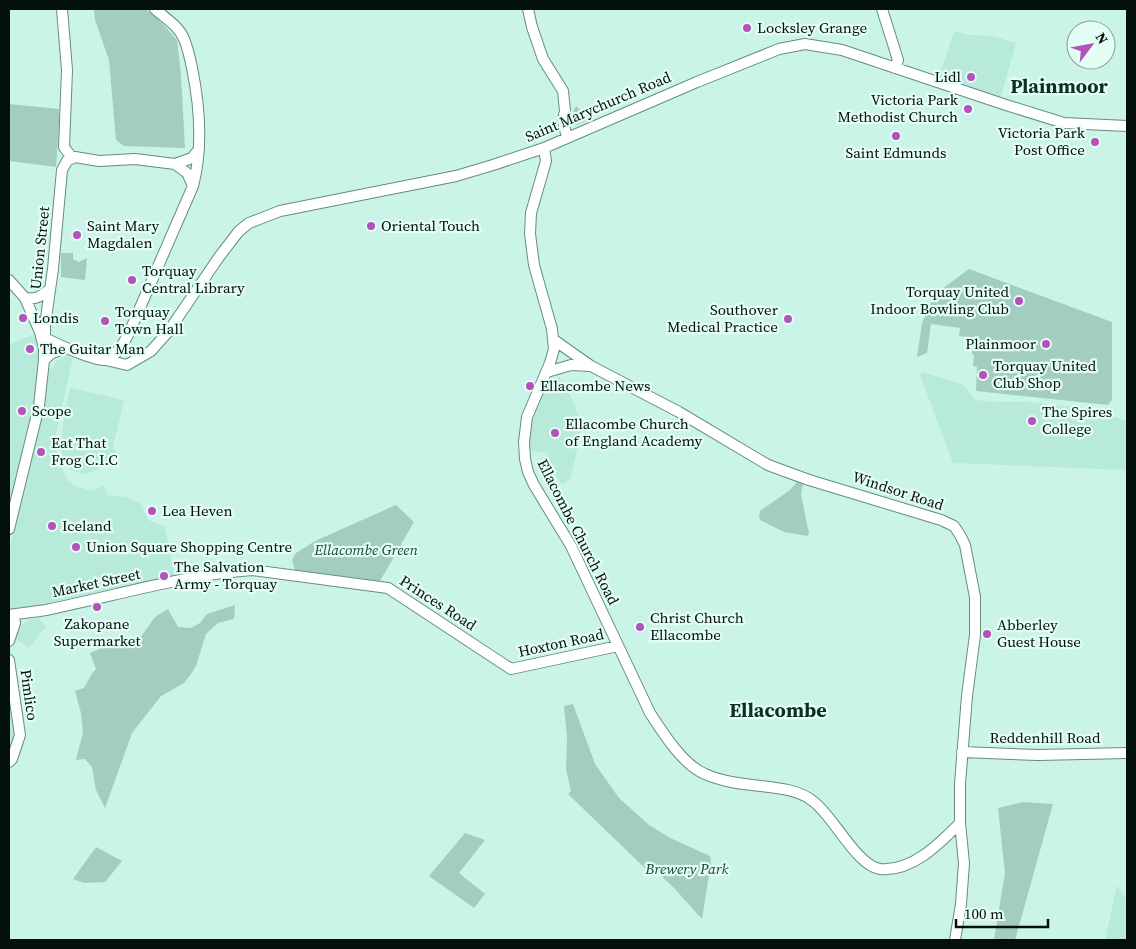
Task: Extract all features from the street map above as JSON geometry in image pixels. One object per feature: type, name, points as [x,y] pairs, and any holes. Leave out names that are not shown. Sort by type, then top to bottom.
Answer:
[{"type":"street","points":[[62,9],[67,70],[64,147],[70,160],[135,159],[175,164],[192,158],[198,149]]},
{"type":"street","points":[[106,360],[113,356],[124,343],[193,186],[198,167],[198,109],[188,49],[179,30],[155,9]]},
{"type":"street","points":[[528,9],[543,59],[563,91],[565,111],[563,120],[567,138]]},
{"type":"street","points":[[882,9],[898,60],[895,68]]},
{"type":"street","name":"Saint Marychurch Road","points":[[135,360],[151,350],[168,332],[219,257],[239,231],[249,223],[280,211],[302,206],[456,176],[544,148],[779,48],[805,44],[842,50],[1064,123],[1127,126]]},
{"type":"street","points":[[544,148],[546,161],[531,213],[530,234],[534,265],[554,340]]},
{"type":"street","name":"Union Street","points":[[44,336],[62,170],[70,160]]},
{"type":"street","points":[[175,164],[187,173],[193,186]]},
{"type":"street","points":[[9,280],[26,298],[44,336],[44,360],[39,406],[9,529]]},
{"type":"street","points":[[26,298],[40,297],[50,289]]},
{"type":"street","points":[[44,336],[66,348],[95,358],[127,365],[135,360]]},
{"type":"street","name":"Windsor Road","points":[[554,340],[591,366],[695,421],[768,465],[809,480],[926,515],[954,526],[965,545],[975,597],[975,635],[962,752],[960,823],[964,863],[961,904],[955,940]]},
{"type":"street","name":"Ellacombe Church Road","points":[[554,340],[552,358],[527,417],[524,442],[528,472],[571,546],[650,713],[680,754],[703,773],[725,781],[776,787],[802,794],[816,802],[864,861],[878,869],[889,868],[916,860],[940,842],[960,823]]},
{"type":"street","points":[[44,360],[52,353],[66,348]]},
{"type":"street","points":[[119,349],[125,357],[135,360]]},
{"type":"street","name":"Windsor Road","points":[[547,372],[571,365],[591,366]]},
{"type":"street","name":"Market Street","points":[[11,618],[191,578],[252,570]]},
{"type":"street","name":"Princes Road","points":[[252,570],[388,588],[511,669]]},
{"type":"street","points":[[9,641],[11,618]]},
{"type":"street","name":"Hoxton Road","points":[[511,669],[618,646]]},
{"type":"street","name":"Pimlico","points":[[9,660],[20,735],[12,759],[9,762]]},
{"type":"street","name":"Reddenhill Road","points":[[962,752],[1038,755],[1127,753]]},
{"type":"shaded area","points":[[954,31],[969,35],[992,36],[1016,43],[1001,96],[939,78]]},
{"type":"shaded area","points":[[40,332],[44,360],[9,529],[9,345]]},
{"type":"shaded area","points":[[67,354],[73,357],[55,439],[62,469],[68,481],[75,486],[92,491],[104,485],[107,495],[127,497],[141,504],[148,520],[164,526],[176,578],[58,604],[9,612],[9,552],[43,412],[49,370]]},
{"type":"shaded area","name":"The Spires College","points":[[922,372],[962,384],[976,400],[1027,402],[1086,408],[1127,421],[1127,470],[953,463],[920,375]]},
{"type":"shaded area","name":"Ellacombe Church of England Academy","points":[[559,376],[574,403],[579,418],[580,439],[570,479],[562,485],[553,470],[547,453],[529,450],[529,439],[535,411],[543,390],[550,381],[557,380]]},
{"type":"shaded area","points":[[70,388],[124,400],[113,447],[117,452],[97,470],[85,474],[73,471],[66,466],[61,449],[63,425]]},
{"type":"shaded area","points":[[38,618],[46,627],[29,648],[12,637],[18,628],[28,620]]},
{"type":"shaded area","points":[[9,675],[20,735],[9,762]]},
{"type":"shaded area","points":[[1117,885],[1127,900],[1127,940],[1105,940]]},
{"type":"green space","points":[[94,9],[146,9],[177,40],[185,148],[124,146],[116,140],[109,60],[95,20]]},
{"type":"green space","points":[[9,104],[59,109],[56,167],[9,161]]},
{"type":"green space","points":[[576,106],[590,119],[577,125],[572,125],[572,115]]},
{"type":"green space","points":[[61,253],[73,253],[73,259],[79,262],[87,258],[85,280],[61,277]]},
{"type":"green space","name":"Plainmoor","points":[[969,269],[1112,322],[1112,400],[1108,405],[976,391],[977,367],[973,366],[973,338],[959,336],[960,328],[931,324],[927,353],[917,357],[922,323],[937,290],[942,289]]},
{"type":"green space","points":[[797,482],[803,484],[801,494],[809,534],[807,536],[784,532],[760,520],[759,516],[760,511],[790,490]]},
{"type":"green space","name":"Ellacombe Green","points":[[396,505],[414,522],[380,581],[295,570],[292,560],[296,553],[315,541]]},
{"type":"green space","points":[[235,605],[234,619],[218,623],[206,634],[196,666],[184,683],[161,696],[132,733],[105,808],[96,790],[92,767],[85,759],[76,760],[83,732],[81,713],[75,691],[84,688],[96,669],[90,653],[106,646],[135,645],[155,617],[168,609],[178,627],[191,628],[200,623],[207,614]]},
{"type":"green space","name":"Brewery Park","points":[[573,704],[595,764],[619,798],[649,825],[670,838],[710,856],[711,863],[702,919],[654,869],[650,873],[568,794],[571,791],[566,769],[567,737],[564,706]]},
{"type":"green space","points":[[1023,802],[1053,804],[1015,940],[994,940],[1005,873],[998,808]]},
{"type":"green space","points":[[465,833],[485,840],[459,873],[485,894],[474,908],[429,876]]},
{"type":"green space","points":[[96,847],[122,861],[105,882],[84,883],[73,879]]},
{"type":"place","name":"Locksley Grange","points":[[747,28]]},
{"type":"place","name":"Lidl","points":[[971,77]]},
{"type":"place","name":"Victoria Park Methodist Church","points":[[968,109]]},
{"type":"place","name":"Saint Edmunds","points":[[896,136]]},
{"type":"place","name":"Victoria Park Post Office","points":[[1095,142]]},
{"type":"place","name":"Oriental Touch","points":[[371,226]]},
{"type":"place","name":"Saint Mary Magdalen","points":[[77,235]]},
{"type":"place","name":"Torquay Central Library","points":[[132,280]]},
{"type":"place","name":"Torquay United Indoor Bowling Club","points":[[1019,301]]},
{"type":"place","name":"Londis","points":[[23,318]]},
{"type":"place","name":"Southover Medical Practice","points":[[788,319]]},
{"type":"place","name":"Torquay Town Hall","points":[[105,321]]},
{"type":"place","name":"Plainmoor","points":[[1046,344]]},
{"type":"place","name":"The Guitar Man","points":[[30,349]]},
{"type":"place","name":"Torquay United Club Shop","points":[[983,375]]},
{"type":"place","name":"Ellacombe News","points":[[530,386]]},
{"type":"place","name":"Scope","points":[[22,411]]},
{"type":"place","name":"The Spires College","points":[[1032,421]]},
{"type":"place","name":"Ellacombe Church of England Academy","points":[[555,433]]},
{"type":"place","name":"Eat That Frog C.I.C","points":[[41,452]]},
{"type":"place","name":"Lea Heven","points":[[152,511]]},
{"type":"place","name":"Iceland","points":[[52,526]]},
{"type":"place","name":"Union Square Shopping Centre","points":[[76,547]]},
{"type":"place","name":"The Salvation Army - Torquay","points":[[164,576]]},
{"type":"place","name":"Zakopane Supermarket","points":[[97,607]]},
{"type":"place","name":"Christ Church Ellacombe","points":[[640,627]]},
{"type":"place","name":"Abberley Guest House","points":[[987,634]]},
{"type":"district","name":"Plainmoor","points":[[1059,86]]},
{"type":"district","name":"Ellacombe","points":[[778,710]]}]
